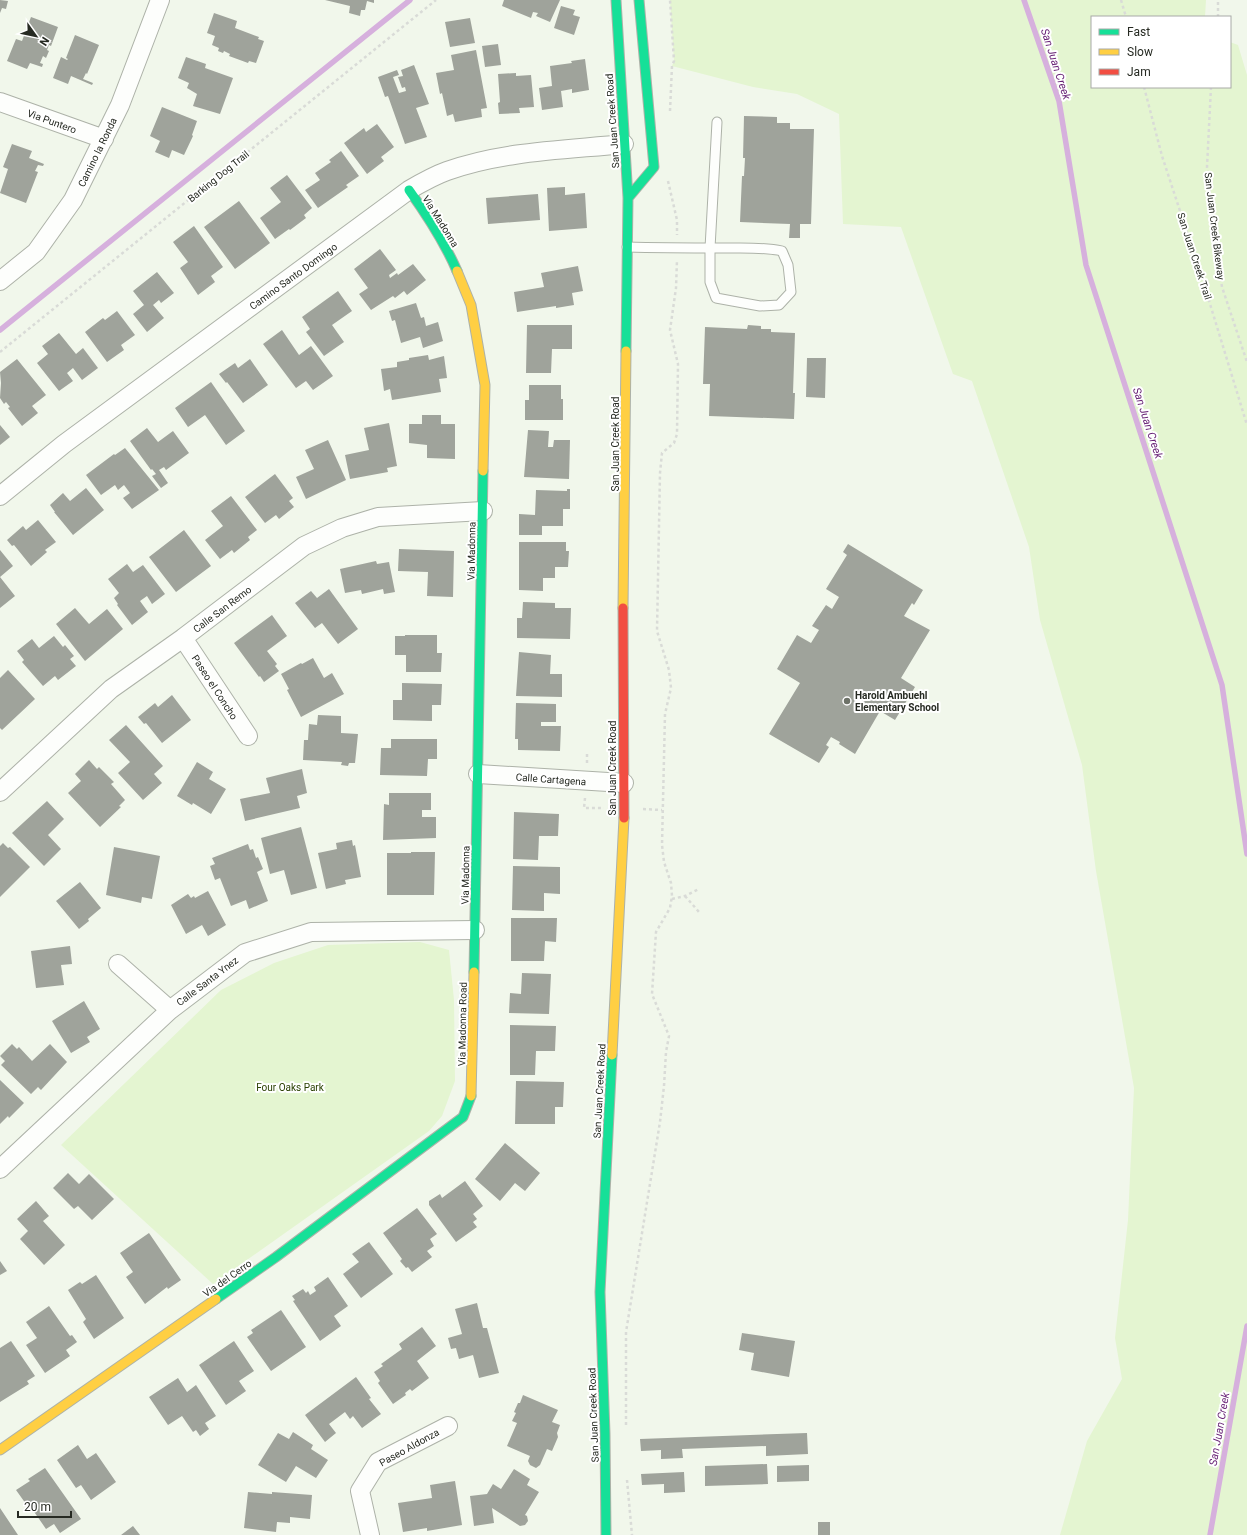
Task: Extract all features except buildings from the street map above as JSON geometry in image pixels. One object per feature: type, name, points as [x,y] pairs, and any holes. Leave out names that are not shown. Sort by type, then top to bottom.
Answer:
[{"type":"street","name":"Camino la Ronda","points":[[0,281],[36,252],[73,200],[120,105],[160,0]]},
{"type":"street","name":"San Juan Creek Road","points":[[606,1535],[605,1434],[600,1292],[624,783],[623,636],[626,485],[628,198],[616,0]]},
{"type":"street","points":[[628,198],[654,167],[639,0]]},
{"type":"street","name":"Via Puntero","points":[[0,102],[104,139]]},
{"type":"street","name":"Camino Santo Domingo","points":[[0,496],[64,444],[409,190],[446,172],[478,162],[531,152],[624,144]]},
{"type":"street","name":"Via Madonna","points":[[409,190],[423,210],[452,260],[471,305],[486,385],[475,930]]},
{"type":"street","name":"Calle San Remo","points":[[0,792],[111,689],[183,638],[304,546],[342,528],[378,517],[483,511]]},
{"type":"street","name":"Paseo el Concho","points":[[183,638],[248,736]]},
{"type":"street","name":"Calle Cartagena","points":[[478,774],[624,783]]},
{"type":"street","name":"Calle Santa Ynez","points":[[0,1170],[170,1010],[244,953],[311,932],[475,930]]},
{"type":"street","name":"Via Madonna Road","points":[[463,1117],[472,1094],[475,930]]},
{"type":"street","points":[[118,964],[170,1010]]},
{"type":"street","name":"Via del Cerro","points":[[0,1450],[276,1257],[463,1117]]},
{"type":"street","name":"Paseo Aldonza","points":[[370,1535],[360,1491],[378,1462],[448,1426]]},
{"type":"lane","points":[[627,247],[710,248],[770,248],[782,251],[788,265],[791,292],[779,305],[760,306],[716,298],[710,282],[710,248],[717,122]]},
{"type":"path","name":"Barking Dog Trail","points":[[0,352],[436,0]]},
{"type":"path","points":[[1121,0],[1126,16]]},
{"type":"path","points":[[1218,0],[1218,16]]},
{"type":"path","name":"San Juan Creek Trail","points":[[1144,88],[1162,156],[1203,281],[1247,425]]},
{"type":"path","name":"San Juan Creek Bikeway","points":[[1211,88],[1207,167],[1214,237],[1222,287],[1247,362]]},
{"type":"path","points":[[626,1433],[626,1332],[660,1122],[666,1052],[670,1036],[652,994],[656,932],[670,908],[672,899],[671,883],[664,862],[662,845],[665,714],[671,688],[669,670],[657,631],[660,473],[662,454],[674,443],[677,427],[678,364],[670,330],[676,288],[677,259]]},
{"type":"path","points":[[672,899],[685,896],[699,889]]},
{"type":"path","points":[[685,896],[698,912]]},
{"type":"path","points":[[626,1476],[632,1535]]},
{"type":"green space","points":[[670,0],[1206,0],[1205,16],[1091,16],[1091,88],[1231,88],[1231,42],[1238,45],[1247,75],[1247,1535],[1060,1535],[1087,1441],[1122,1379],[1115,1338],[1128,1220],[1134,1088],[1096,871],[1082,765],[1040,620],[1029,547],[972,381],[953,374],[901,227],[843,224],[839,114],[797,94],[753,87],[672,66],[674,61]]},
{"type":"green space","name":"Four Oaks Park","points":[[420,942],[449,950],[454,1000],[455,1081],[442,1116],[429,1131],[213,1284],[61,1145],[221,990],[274,963],[328,945]]},
{"type":"waterway","points":[[0,330],[410,0]]},
{"type":"waterway","name":"San Juan Creek","points":[[1024,0],[1059,101],[1086,265],[1222,685],[1247,854]]},
{"type":"waterway","name":"San Juan Creek","points":[[1210,1535],[1247,1326]]},
{"type":"traffic: fast","points":[[616,0],[628,198],[626,351]]},
{"type":"traffic: fast","points":[[628,198],[654,167],[639,0]]},
{"type":"traffic: fast","points":[[409,190],[435,229],[457,271]]},
{"type":"traffic: fast","points":[[474,972],[483,471]]},
{"type":"traffic: fast","points":[[606,1535],[605,1434],[600,1292],[612,1055]]},
{"type":"traffic: fast","points":[[216,1299],[276,1257],[463,1117],[471,1096]]},
{"type":"traffic: slow","points":[[457,271],[471,305],[485,385],[483,471]]},
{"type":"traffic: slow","points":[[623,608],[626,351]]},
{"type":"traffic: slow","points":[[612,1055],[624,818]]},
{"type":"traffic: slow","points":[[471,1096],[474,972]]},
{"type":"traffic: slow","points":[[0,1450],[216,1299]]},
{"type":"traffic: jam","points":[[623,608],[624,818]]},
{"type":"place","name":"Harold Ambuehl Elementary School","points":[[847,701]]}]
